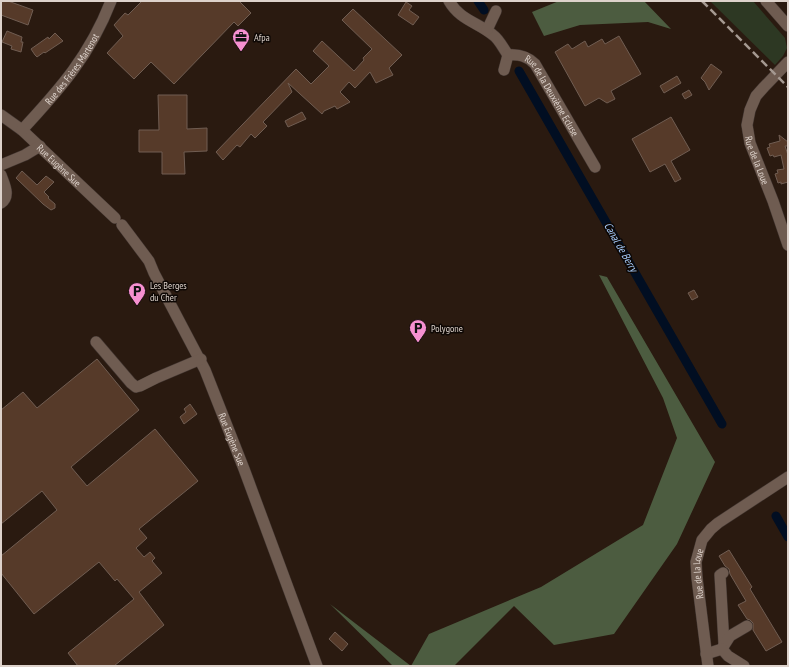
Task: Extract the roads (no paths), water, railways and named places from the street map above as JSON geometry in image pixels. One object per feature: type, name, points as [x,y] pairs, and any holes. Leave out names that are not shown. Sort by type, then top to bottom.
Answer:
[{"type":"street","name":"Rue des Frères Martenot","points":[[22,130],[57,91],[83,58],[111,1]]},
{"type":"street","points":[[449,1],[453,8],[467,20],[487,30],[495,36],[508,55],[504,70]]},
{"type":"street","points":[[766,1],[788,26]]},
{"type":"street","points":[[487,30],[496,11]]},
{"type":"street","name":"Rue de la Deuxième Ecluse","points":[[508,55],[517,54],[524,56],[535,64],[595,167]]},
{"type":"street","name":"Rue de la Loue","points":[[787,240],[750,143],[747,125],[750,110],[756,96],[788,62]]},
{"type":"street","name":"Rue Eugène Sue","points":[[1,114],[40,146],[119,221],[149,261],[154,273],[201,359],[244,469],[317,666]]},
{"type":"street","points":[[1,165],[25,155],[40,146]]},
{"type":"street","points":[[1,175],[7,194],[5,200],[1,203]]},
{"type":"street","points":[[96,342],[131,384],[136,387],[201,359]]},
{"type":"street","name":"Rue de la Loue","points":[[708,666],[696,562],[702,540],[718,523],[788,478]]},
{"type":"street","points":[[723,573],[720,575],[723,647],[728,656],[744,666]]},
{"type":"street","points":[[706,654],[723,647],[730,636],[747,626]]},
{"type":"waterway","name":"Canal de Berry","points":[[478,1],[484,10]]},
{"type":"waterway","name":"Canal de Berry","points":[[519,71],[722,424]]},
{"type":"waterway","name":"Canal de Berry","points":[[776,516],[788,537]]},
{"type":"railway","points":[[702,1],[788,87]]},
{"type":"place","name":"Afpa","points":[[241,52]]},
{"type":"place","name":"Les Berges du Cher","points":[[137,306]]},
{"type":"place","name":"Polygone","points":[[418,343]]}]
